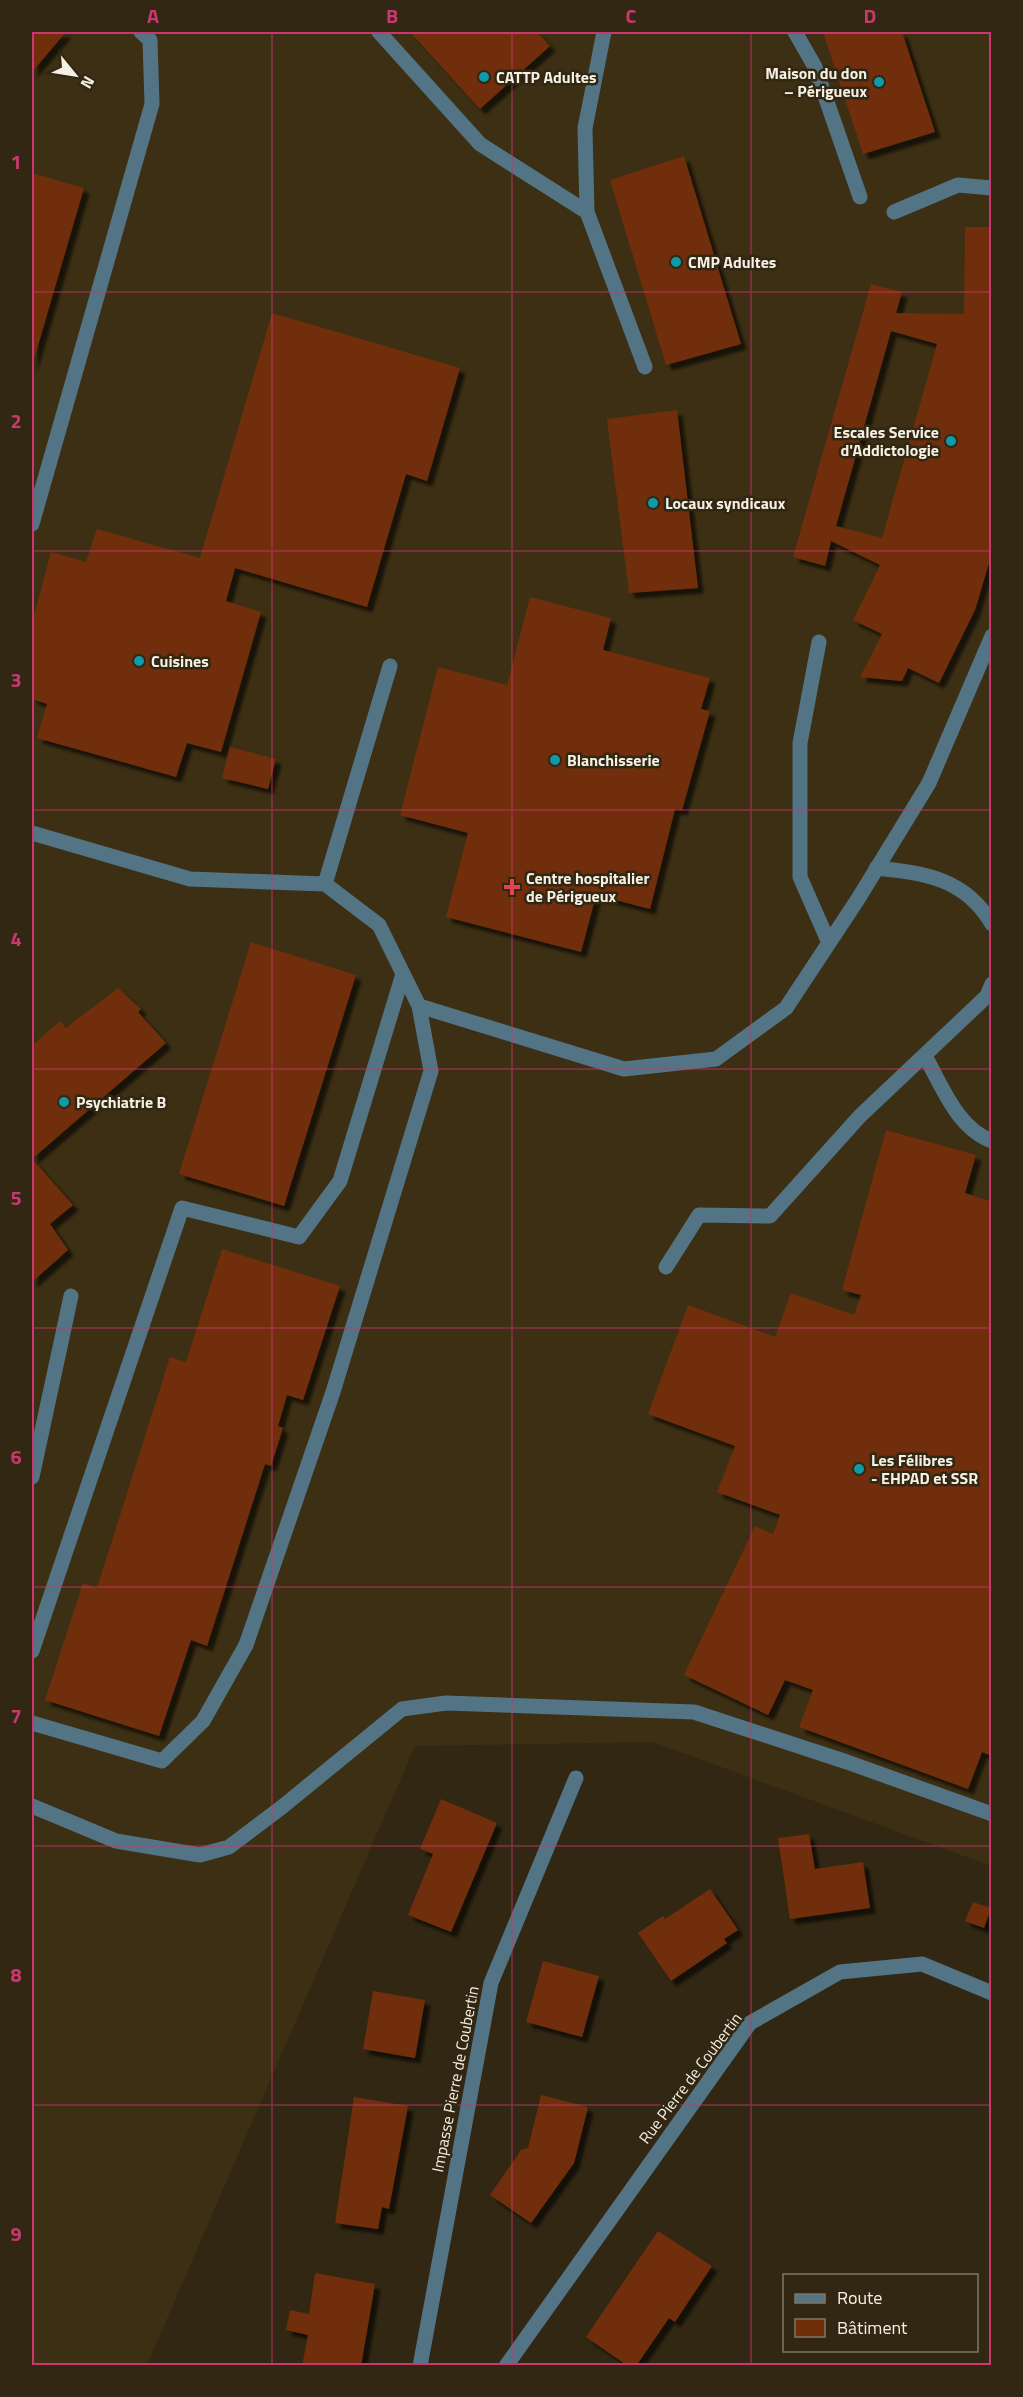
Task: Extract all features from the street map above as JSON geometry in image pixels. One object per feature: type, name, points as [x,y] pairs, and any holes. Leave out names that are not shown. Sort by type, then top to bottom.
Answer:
[{"type":"street","points":[[32,524],[152,104],[150,40],[141,32]]},
{"type":"street","points":[[379,32],[480,144],[587,212]]},
{"type":"street","points":[[604,32],[585,128],[587,212],[645,367]]},
{"type":"street","points":[[795,32],[815,68],[860,197]]},
{"type":"street","points":[[894,212],[958,185],[992,188]]},
{"type":"street","points":[[419,1006],[624,1069],[716,1059],[786,1008],[829,943],[929,783],[992,636]]},
{"type":"street","points":[[819,642],[800,743],[800,877],[829,943]]},
{"type":"street","points":[[325,884],[390,666]]},
{"type":"street","points":[[32,833],[190,879],[325,884],[379,925],[419,1006],[431,1071],[333,1392],[246,1645],[203,1721],[162,1761],[32,1722]]},
{"type":"street","points":[[876,868],[922,872],[958,887],[982,909],[992,924]]},
{"type":"street","points":[[32,1651],[182,1208],[299,1237],[340,1181],[403,974]]},
{"type":"street","points":[[666,1267],[699,1215],[770,1216],[861,1116],[987,996],[992,984]]},
{"type":"street","points":[[925,1056],[958,1116],[979,1137],[992,1141]]},
{"type":"street","points":[[32,1477],[71,1296]]},
{"type":"street","points":[[32,1806],[116,1841],[200,1855],[229,1847],[402,1708],[446,1703],[694,1712],[847,1762],[992,1814]]},
{"type":"street","name":"Impasse Pierre de Coubertin","points":[[420,2366],[491,1983],[576,1778]]},
{"type":"street","name":"Rue Pierre de Coubertin","points":[[506,2366],[750,2023],[840,1972],[922,1964],[992,1993]]},
{"type":"shaded area","name":"Centre hospitalier de Périgueux","points":[[32,32],[991,32],[991,1866],[653,1742],[415,1746],[147,2365],[32,2366]]},
{"type":"building","points":[[32,32],[66,32],[32,72]]},
{"type":"building","name":"CATTP Adultes","points":[[410,32],[537,32],[550,46],[480,109]]},
{"type":"building","name":"Maison du don – Périgueux","points":[[823,32],[902,32],[935,132],[863,154]]},
{"type":"building","name":"CMP Adultes","points":[[684,156],[741,344],[666,365],[610,180]]},
{"type":"building","points":[[32,173],[84,188],[32,366]]},
{"type":"building","name":"Escales Service d'Addictologie","points":[[965,227],[992,227],[992,553],[975,610],[939,683],[908,668],[902,681],[860,677],[882,634],[853,620],[880,565],[831,541],[825,566],[793,557],[871,284],[902,292],[896,313],[964,314]],"holes":[[[891,331],[937,344],[882,538],[836,526]]]},
{"type":"building","points":[[272,313],[460,368],[427,481],[406,474],[367,607],[235,568],[226,601],[261,612],[221,752],[187,743],[176,777],[37,738],[47,704],[32,699],[32,623],[51,552],[86,562],[97,529],[200,558]]},
{"type":"building","name":"Locaux syndicaux","points":[[677,410],[698,588],[629,593],[607,419]]},
{"type":"building","name":"Blanchisserie","points":[[530,597],[611,618],[603,650],[710,678],[701,709],[710,711],[682,810],[675,809],[650,909],[596,895],[581,952],[446,917],[468,833],[400,815],[438,667],[507,685]]},
{"type":"building","points":[[230,747],[276,759],[268,789],[222,778]]},
{"type":"building","points":[[251,942],[356,975],[284,1206],[179,1174]]},
{"type":"building","name":"Psychiatrie B","points":[[118,988],[141,1009],[138,1012],[166,1043],[32,1159],[32,1046],[60,1021],[66,1028]]},
{"type":"building","name":"Les Félibres - EHPAD et SSR","points":[[886,1130],[976,1155],[965,1193],[992,1202],[992,1756],[982,1752],[968,1789],[799,1727],[813,1690],[785,1680],[768,1715],[684,1675],[755,1526],[773,1534],[780,1515],[717,1492],[735,1446],[648,1414],[688,1305],[775,1337],[791,1293],[854,1315],[861,1295],[842,1290]]},
{"type":"building","points":[[32,1159],[73,1205],[50,1224],[68,1250],[32,1282]]},
{"type":"building","points":[[222,1249],[340,1286],[303,1400],[287,1395],[278,1426],[283,1428],[271,1466],[265,1464],[207,1646],[191,1640],[159,1736],[45,1700],[83,1583],[97,1588],[170,1357],[186,1362]]},
{"type":"building","points":[[441,1799],[497,1823],[451,1932],[408,1915],[433,1854],[420,1849]]},
{"type":"building","points":[[809,1834],[815,1869],[863,1862],[870,1908],[790,1919],[778,1838]]},
{"type":"building","points":[[710,1889],[738,1930],[724,1939],[727,1943],[671,1981],[638,1933],[663,1916],[665,1919]]},
{"type":"building","points":[[973,1902],[991,1908],[984,1928],[965,1921]]},
{"type":"building","points":[[543,1961],[599,1976],[582,2037],[526,2022]]},
{"type":"building","points":[[373,1991],[425,2000],[415,2058],[363,2049]]},
{"type":"building","points":[[541,2095],[588,2107],[574,2163],[531,2223],[490,2195],[521,2150],[528,2148]]},
{"type":"building","points":[[354,2097],[408,2106],[389,2209],[382,2207],[378,2229],[335,2223]]},
{"type":"building","points":[[658,2231],[712,2266],[675,2322],[669,2318],[636,2366],[628,2366],[586,2337]]},
{"type":"building","points":[[315,2273],[375,2284],[361,2366],[302,2366],[308,2335],[286,2330],[290,2310],[309,2314]]},
{"type":"place","name":"CATTP Adultes","points":[[484,77]]},
{"type":"place","name":"Maison du don – Périgueux","points":[[879,82]]},
{"type":"place","name":"CMP Adultes","points":[[676,262]]},
{"type":"place","name":"Escales Service d'Addictologie","points":[[951,441]]},
{"type":"place","name":"Locaux syndicaux","points":[[653,503]]},
{"type":"place","name":"Cuisines","points":[[139,661]]},
{"type":"place","name":"Blanchisserie","points":[[555,760]]},
{"type":"place","name":"Centre hospitalier de Périgueux","points":[[512,887]]},
{"type":"place","name":"Psychiatrie B","points":[[64,1102]]},
{"type":"place","name":"Les Félibres - EHPAD et SSR","points":[[859,1469]]}]
